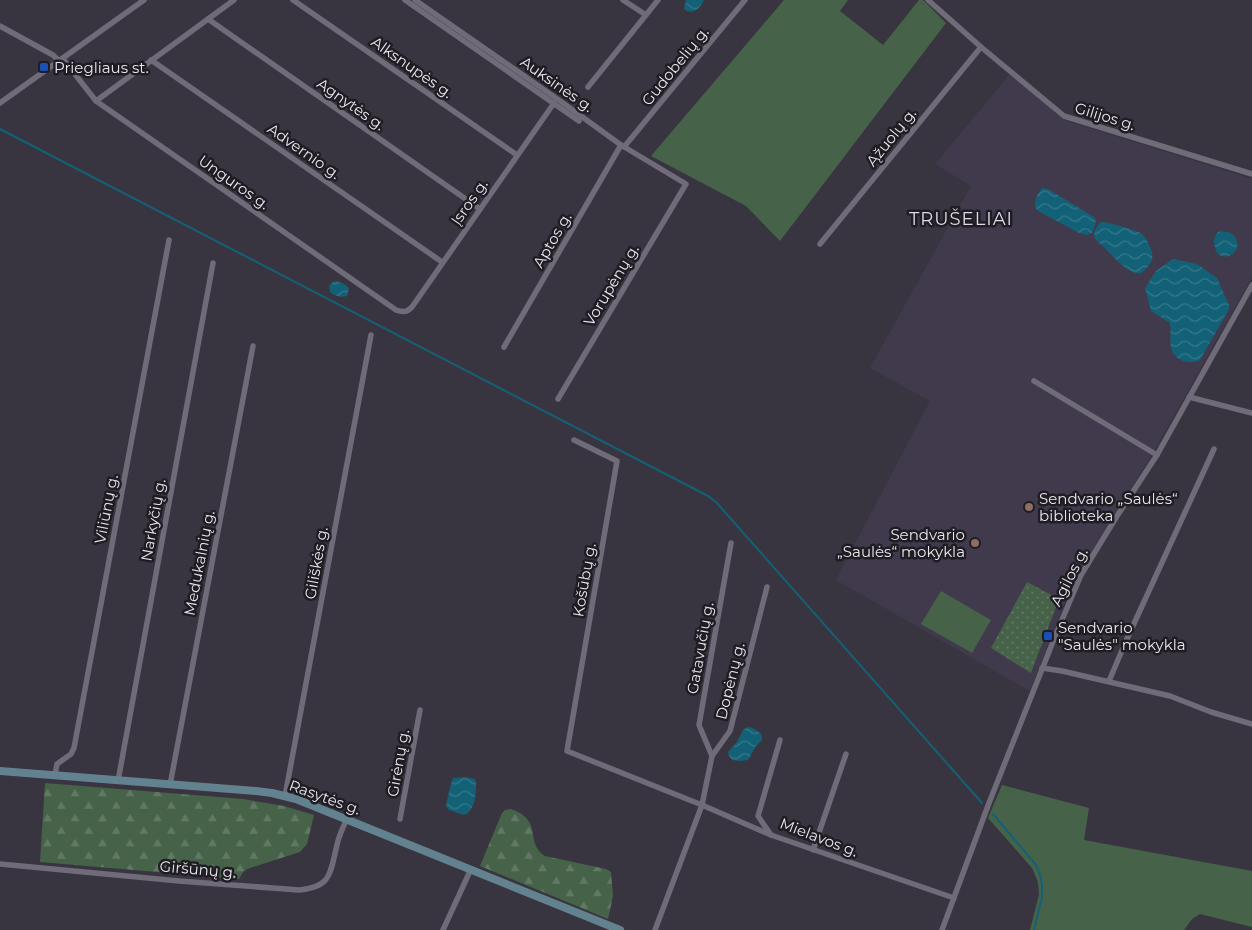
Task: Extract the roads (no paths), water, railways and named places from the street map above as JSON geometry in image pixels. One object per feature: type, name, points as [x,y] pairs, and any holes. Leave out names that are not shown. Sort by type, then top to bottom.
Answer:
[{"type":"main road","name":"Rasytės g.","points":[[0,771],[256,791],[286,796],[620,930]]},
{"type":"street","points":[[0,103],[144,0]]},
{"type":"street","points":[[96,101],[234,0]]},
{"type":"street","name":"Alksnupės g.","points":[[292,0],[517,155]]},
{"type":"street","points":[[405,0],[579,121]]},
{"type":"street","name":"Auksinės g.","points":[[415,0],[622,146],[686,184]]},
{"type":"street","points":[[623,0],[646,15]]},
{"type":"street","points":[[588,88],[658,0]]},
{"type":"street","name":"Gudobelių g.","points":[[622,146],[745,0]]},
{"type":"street","name":"Gilijos g.","points":[[928,0],[1064,116],[1252,174]]},
{"type":"street","name":"Agnytės g.","points":[[208,19],[480,209]]},
{"type":"street","name":"Unguros g.","points":[[0,26],[61,60],[96,101],[396,310],[402,312]]},
{"type":"street","name":"Ąžuolų g.","points":[[820,244],[981,47]]},
{"type":"street","name":"Advernio g.","points":[[152,60],[442,262]]},
{"type":"street","name":"Įsros g.","points":[[402,312],[408,311],[412,307],[554,103]]},
{"type":"street","name":"Aptos g.","points":[[504,347],[622,146]]},
{"type":"street","name":"Vorupėnų g.","points":[[558,399],[686,184]]},
{"type":"street","name":"Viliūnų g.","points":[[55,775],[57,764],[71,754],[74,748],[169,240]]},
{"type":"street","name":"Narkyčių g.","points":[[118,781],[213,263]]},
{"type":"street","name":"Agilos g.","points":[[942,930],[985,812],[1081,575],[1157,455],[1252,285]]},
{"type":"street","name":"Giliškės g.","points":[[286,796],[371,335]]},
{"type":"street","name":"Medukalnių g.","points":[[170,785],[254,346]]},
{"type":"street","points":[[1034,381],[1157,455]]},
{"type":"street","points":[[1189,397],[1252,413]]},
{"type":"street","name":"Košūbų g.","points":[[574,440],[617,461],[567,751],[702,805]]},
{"type":"street","points":[[1109,682],[1126,640],[1214,449]]},
{"type":"street","name":"Gatavučių g.","points":[[712,756],[699,725],[731,543]]},
{"type":"street","name":"Dopėnų g.","points":[[655,930],[702,805],[712,756],[730,731],[767,587]]},
{"type":"street","points":[[1042,668],[1170,696],[1211,712],[1252,724]]},
{"type":"street","name":"Girėnų g.","points":[[400,819],[420,710]]},
{"type":"street","name":"Mielavos g.","points":[[780,740],[758,816],[771,835],[954,898]]},
{"type":"street","points":[[813,850],[846,754]]},
{"type":"street","points":[[702,805],[771,835]]},
{"type":"street","name":"Giršūnų g.","points":[[0,864],[298,890],[311,889],[323,884],[330,874],[340,834],[347,819]]},
{"type":"street","points":[[443,930],[471,869]]},
{"type":"water","points":[[686,0],[704,0],[698,8],[690,12],[684,9]]},
{"type":"water","points":[[1043,188],[1048,189],[1094,217],[1096,223],[1092,233],[1086,235],[1079,233],[1038,211],[1035,206],[1035,200]]},
{"type":"water","points":[[1101,222],[1129,228],[1144,236],[1150,247],[1152,261],[1144,271],[1139,273],[1128,270],[1096,240],[1094,233]]},
{"type":"water","points":[[1218,232],[1233,234],[1237,244],[1233,254],[1222,256],[1217,253],[1214,241]]},
{"type":"water","points":[[1173,259],[1197,264],[1217,278],[1229,305],[1229,309],[1200,360],[1195,362],[1183,361],[1173,353],[1171,349],[1170,323],[1151,311],[1145,288],[1156,271]]},
{"type":"water","points":[[337,281],[349,289],[347,296],[338,296],[330,292],[329,286]]},
{"type":"water","points":[[749,727],[761,735],[762,740],[748,760],[732,760],[728,752],[737,742],[743,730]]},
{"type":"water","points":[[465,777],[475,779],[476,787],[473,806],[464,815],[449,810],[446,806],[453,778]]},
{"type":"waterway","points":[[0,129],[708,496],[716,502],[982,803]]},
{"type":"waterway","points":[[993,814],[1036,865],[1040,875],[1042,897],[1034,930]]},
{"type":"place","name":"Priegliaus st.","points":[[44,67]]},
{"type":"place","name":"Sendvario „Saulės“ biblioteka","points":[[1029,507]]},
{"type":"place","name":"Sendvario „Saulės“ mokykla","points":[[975,543]]},
{"type":"place","name":"Sendvario \"Saulės\" mokykla","points":[[1048,636]]},
{"type":"district","name":"TRUŠELIAI","points":[[961,219]]}]
